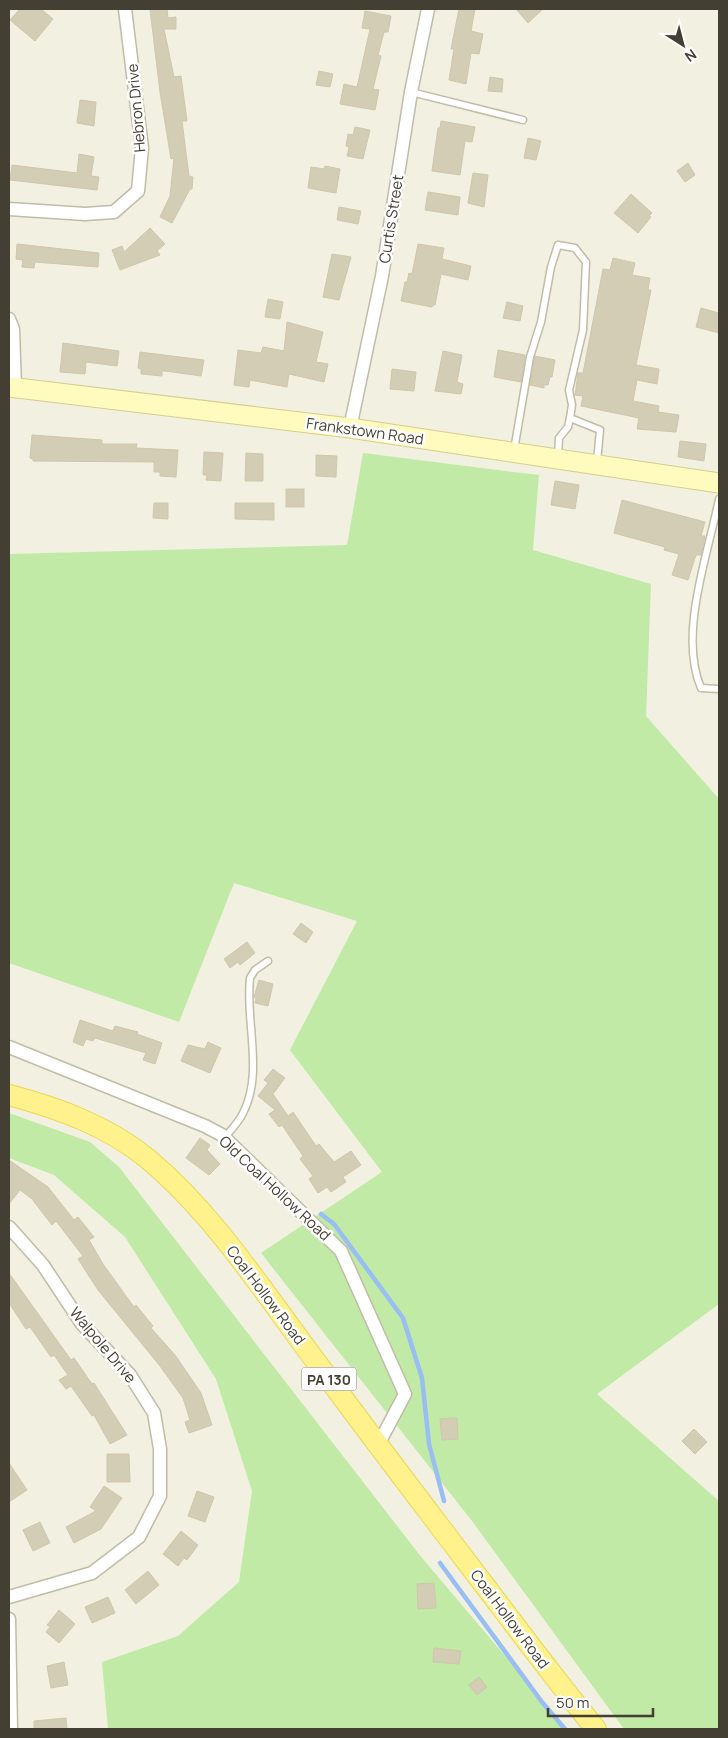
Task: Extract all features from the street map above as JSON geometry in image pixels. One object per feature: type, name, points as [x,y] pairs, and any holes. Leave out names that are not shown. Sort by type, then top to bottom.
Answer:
[{"type":"main road","name":"Frankstown Road","points":[[12,388],[350,428],[719,483]]},
{"type":"main road","name":"Coal Hollow Road","points":[[9,1095],[38,1102],[82,1119],[117,1137],[147,1158],[181,1190],[243,1264],[378,1445],[596,1729]]},
{"type":"street","name":"Hebron Drive","points":[[9,209],[85,214],[114,212],[138,191],[142,148],[125,9]]},
{"type":"street","name":"Curtis Street","points":[[350,428],[382,276],[411,92],[428,9]]},
{"type":"street","points":[[9,319],[12,329],[12,388]]},
{"type":"street","name":"Old Coal Hollow Road","points":[[9,1047],[205,1126],[224,1138],[266,1181],[342,1251],[405,1394],[378,1445]]},
{"type":"street","name":"Walpole Drive","points":[[9,1227],[43,1264],[82,1324],[130,1374],[154,1413],[160,1449],[160,1496],[139,1537],[92,1573],[9,1597]]},
{"type":"street","points":[[9,1619],[11,1729]]},
{"type":"lane","points":[[411,92],[523,120]]},
{"type":"lane","points":[[513,453],[530,357],[541,322],[551,267],[558,245],[575,248],[586,262],[583,330],[569,390],[572,406],[570,418],[568,427],[560,438],[558,459]]},
{"type":"lane","points":[[570,418],[600,430],[597,466]]},
{"type":"lane","points":[[719,499],[695,612],[691,646],[695,674],[701,688],[719,690]]},
{"type":"lane","points":[[224,1138],[243,1113],[247,1103],[252,1065],[250,978],[255,970],[268,961]]},
{"type":"green space","points":[[363,453],[539,475],[533,550],[651,584],[646,716],[719,799],[719,1304],[597,1394],[719,1501],[719,1729],[624,1729],[472,1521],[261,1253],[382,1172],[290,1050],[357,921],[234,883],[179,1022],[9,963],[9,554],[347,545]]},
{"type":"green space","points":[[9,1113],[90,1142],[119,1167],[422,1558],[567,1729],[108,1729],[102,1662],[178,1636],[239,1582],[252,1491],[216,1379],[125,1237],[54,1175],[9,1158]]},
{"type":"building","points":[[20,9],[41,9],[53,19],[35,41],[10,20]]},
{"type":"building","points":[[150,9],[167,9],[168,18],[176,17],[176,29],[164,29],[174,77],[181,76],[187,121],[182,121],[189,176],[193,177],[192,189],[190,189],[172,223],[160,217],[170,196],[174,158],[171,159],[160,92]]},
{"type":"building","points":[[459,9],[475,9],[471,31],[483,34],[479,54],[471,53],[466,84],[449,80],[454,49],[451,49]]},
{"type":"building","points":[[516,9],[543,9],[528,23]]},
{"type":"building","points":[[365,11],[391,16],[388,32],[384,32],[378,55],[381,56],[373,89],[379,90],[375,110],[340,104],[344,84],[357,87],[370,29],[362,28]]},
{"type":"building","points":[[319,71],[333,74],[330,87],[316,85]]},
{"type":"building","points":[[490,77],[503,79],[502,92],[488,91]]},
{"type":"building","points":[[80,100],[96,102],[94,126],[77,123]]},
{"type":"building","points":[[441,121],[475,127],[472,142],[465,141],[460,175],[432,171],[438,128],[440,128]]},
{"type":"building","points":[[355,127],[370,130],[363,159],[347,156],[349,147],[346,146],[348,134],[353,135]]},
{"type":"building","points":[[528,138],[541,141],[536,160],[524,158]]},
{"type":"building","points":[[79,154],[94,157],[91,176],[99,177],[97,190],[10,180],[12,165],[77,173]]},
{"type":"building","points":[[688,163],[695,175],[685,182],[677,171]]},
{"type":"building","points":[[325,166],[340,169],[336,193],[308,188],[311,167],[324,169]]},
{"type":"building","points":[[473,173],[488,175],[484,207],[468,203]]},
{"type":"building","points":[[428,192],[460,197],[458,215],[425,210]]},
{"type":"building","points":[[631,194],[652,213],[638,233],[614,213]]},
{"type":"building","points":[[339,207],[361,211],[358,224],[337,220]]},
{"type":"building","points":[[150,228],[165,244],[157,251],[160,255],[120,270],[112,250],[122,246],[124,252]]},
{"type":"building","points":[[17,244],[99,253],[98,267],[35,262],[34,268],[22,267],[23,260],[16,259]]},
{"type":"building","points":[[418,244],[444,248],[442,259],[471,266],[468,280],[441,274],[435,305],[432,307],[401,301],[405,282],[407,282],[409,273],[412,274]]},
{"type":"building","points":[[332,254],[351,257],[339,300],[323,297]]},
{"type":"building","points":[[613,258],[635,263],[632,275],[650,278],[648,290],[651,290],[636,365],[659,369],[657,384],[637,380],[633,401],[659,406],[658,412],[679,415],[676,432],[637,429],[639,418],[581,406],[583,396],[575,395],[578,373],[583,373],[603,269],[610,270]]},
{"type":"building","points":[[268,299],[283,302],[280,319],[265,317]]},
{"type":"building","points":[[507,302],[523,306],[520,321],[503,318]]},
{"type":"building","points":[[701,308],[719,313],[719,333],[696,327]]},
{"type":"building","points":[[287,322],[323,332],[316,362],[328,364],[324,382],[289,374],[287,387],[250,380],[249,387],[234,385],[238,350],[261,353],[263,347],[284,351]]},
{"type":"building","points":[[63,343],[119,351],[117,366],[86,362],[85,374],[60,372]]},
{"type":"building","points":[[498,350],[525,355],[521,382],[494,377]]},
{"type":"building","points":[[443,351],[462,355],[457,382],[463,384],[461,394],[435,391]]},
{"type":"building","points":[[140,352],[204,360],[201,376],[165,371],[162,371],[162,376],[141,374],[141,369],[138,368]]},
{"type":"building","points":[[535,356],[555,360],[552,377],[550,377],[548,385],[544,385],[544,388],[530,385]]},
{"type":"building","points":[[392,369],[416,372],[414,391],[390,389]]},
{"type":"building","points":[[32,435],[102,440],[102,444],[137,444],[136,448],[178,450],[176,477],[160,476],[160,472],[154,472],[154,462],[33,461],[30,458]]},
{"type":"building","points":[[680,441],[706,444],[704,461],[678,457]]},
{"type":"building","points":[[204,452],[223,453],[221,481],[206,480],[207,475],[203,475]]},
{"type":"building","points":[[246,453],[263,454],[263,481],[245,481]]},
{"type":"building","points":[[316,455],[337,456],[336,477],[316,476]]},
{"type":"building","points":[[555,481],[579,485],[575,509],[551,505]]},
{"type":"building","points":[[286,489],[304,489],[304,507],[286,507]]},
{"type":"building","points":[[622,500],[705,522],[701,536],[705,536],[701,555],[696,555],[688,580],[672,575],[679,554],[664,550],[665,547],[614,533]]},
{"type":"building","points":[[154,503],[168,503],[168,519],[153,518]]},
{"type":"building","points":[[235,503],[274,503],[274,520],[235,519]]},
{"type":"building","points":[[301,923],[313,932],[306,943],[293,934]]},
{"type":"building","points":[[247,942],[255,953],[240,965],[238,962],[230,968],[224,959]]},
{"type":"building","points":[[259,980],[273,984],[268,1006],[255,1003],[256,998],[254,997]]},
{"type":"building","points":[[80,1020],[113,1031],[115,1026],[138,1032],[137,1034],[162,1043],[155,1064],[143,1060],[146,1053],[95,1038],[93,1041],[86,1039],[83,1046],[73,1042]]},
{"type":"building","points":[[208,1042],[221,1048],[210,1073],[181,1061],[188,1045],[205,1049]]},
{"type":"building","points":[[273,1069],[285,1078],[273,1094],[288,1116],[293,1112],[316,1146],[319,1144],[334,1162],[351,1151],[361,1165],[343,1177],[346,1182],[331,1192],[327,1187],[318,1193],[309,1179],[313,1176],[300,1159],[303,1156],[282,1125],[279,1127],[269,1114],[275,1110],[258,1096],[268,1083],[264,1080]]},
{"type":"building","points":[[200,1138],[210,1145],[207,1150],[220,1164],[209,1175],[186,1158]]},
{"type":"building","points":[[9,1160],[48,1187],[74,1220],[78,1217],[94,1237],[89,1240],[103,1264],[134,1307],[136,1305],[153,1326],[151,1328],[175,1355],[201,1393],[212,1425],[189,1433],[185,1422],[190,1420],[183,1398],[160,1366],[98,1290],[78,1259],[83,1256],[56,1221],[52,1225],[32,1199],[20,1190],[9,1204]]},
{"type":"building","points":[[9,1273],[71,1360],[74,1358],[92,1384],[94,1383],[127,1435],[110,1444],[94,1415],[92,1416],[71,1386],[66,1389],[59,1380],[68,1375],[54,1355],[51,1357],[30,1327],[26,1329],[9,1303]]},
{"type":"building","points":[[457,1418],[458,1439],[442,1440],[440,1419]]},
{"type":"building","points":[[694,1429],[707,1442],[695,1454],[682,1441]]},
{"type":"building","points":[[107,1454],[129,1454],[130,1482],[107,1482]]},
{"type":"building","points":[[9,1463],[27,1490],[9,1502]]},
{"type":"building","points":[[104,1486],[122,1498],[101,1529],[74,1543],[66,1527],[96,1511],[90,1507]]},
{"type":"building","points":[[197,1491],[214,1497],[205,1522],[188,1516]]},
{"type":"building","points":[[40,1522],[50,1543],[33,1551],[23,1530]]},
{"type":"building","points":[[181,1531],[198,1545],[187,1560],[184,1558],[178,1566],[163,1554]]},
{"type":"building","points":[[148,1571],[159,1585],[136,1604],[125,1590]]},
{"type":"building","points":[[434,1583],[436,1608],[418,1609],[417,1584]]},
{"type":"building","points":[[108,1597],[115,1613],[92,1623],[85,1607]]},
{"type":"building","points":[[59,1610],[75,1624],[59,1643],[46,1632],[50,1627],[47,1625]]},
{"type":"building","points":[[434,1648],[461,1651],[459,1664],[433,1662]]},
{"type":"building","points":[[64,1662],[68,1685],[51,1688],[47,1666]]},
{"type":"building","points":[[479,1677],[487,1687],[477,1695],[469,1685]]},
{"type":"building","points":[[66,1718],[67,1729],[34,1729],[34,1721]]},
{"type":"waterway","points":[[321,1214],[334,1224],[403,1318],[422,1378],[429,1444],[444,1501]]},
{"type":"waterway","points":[[440,1563],[542,1702],[565,1729]]}]
